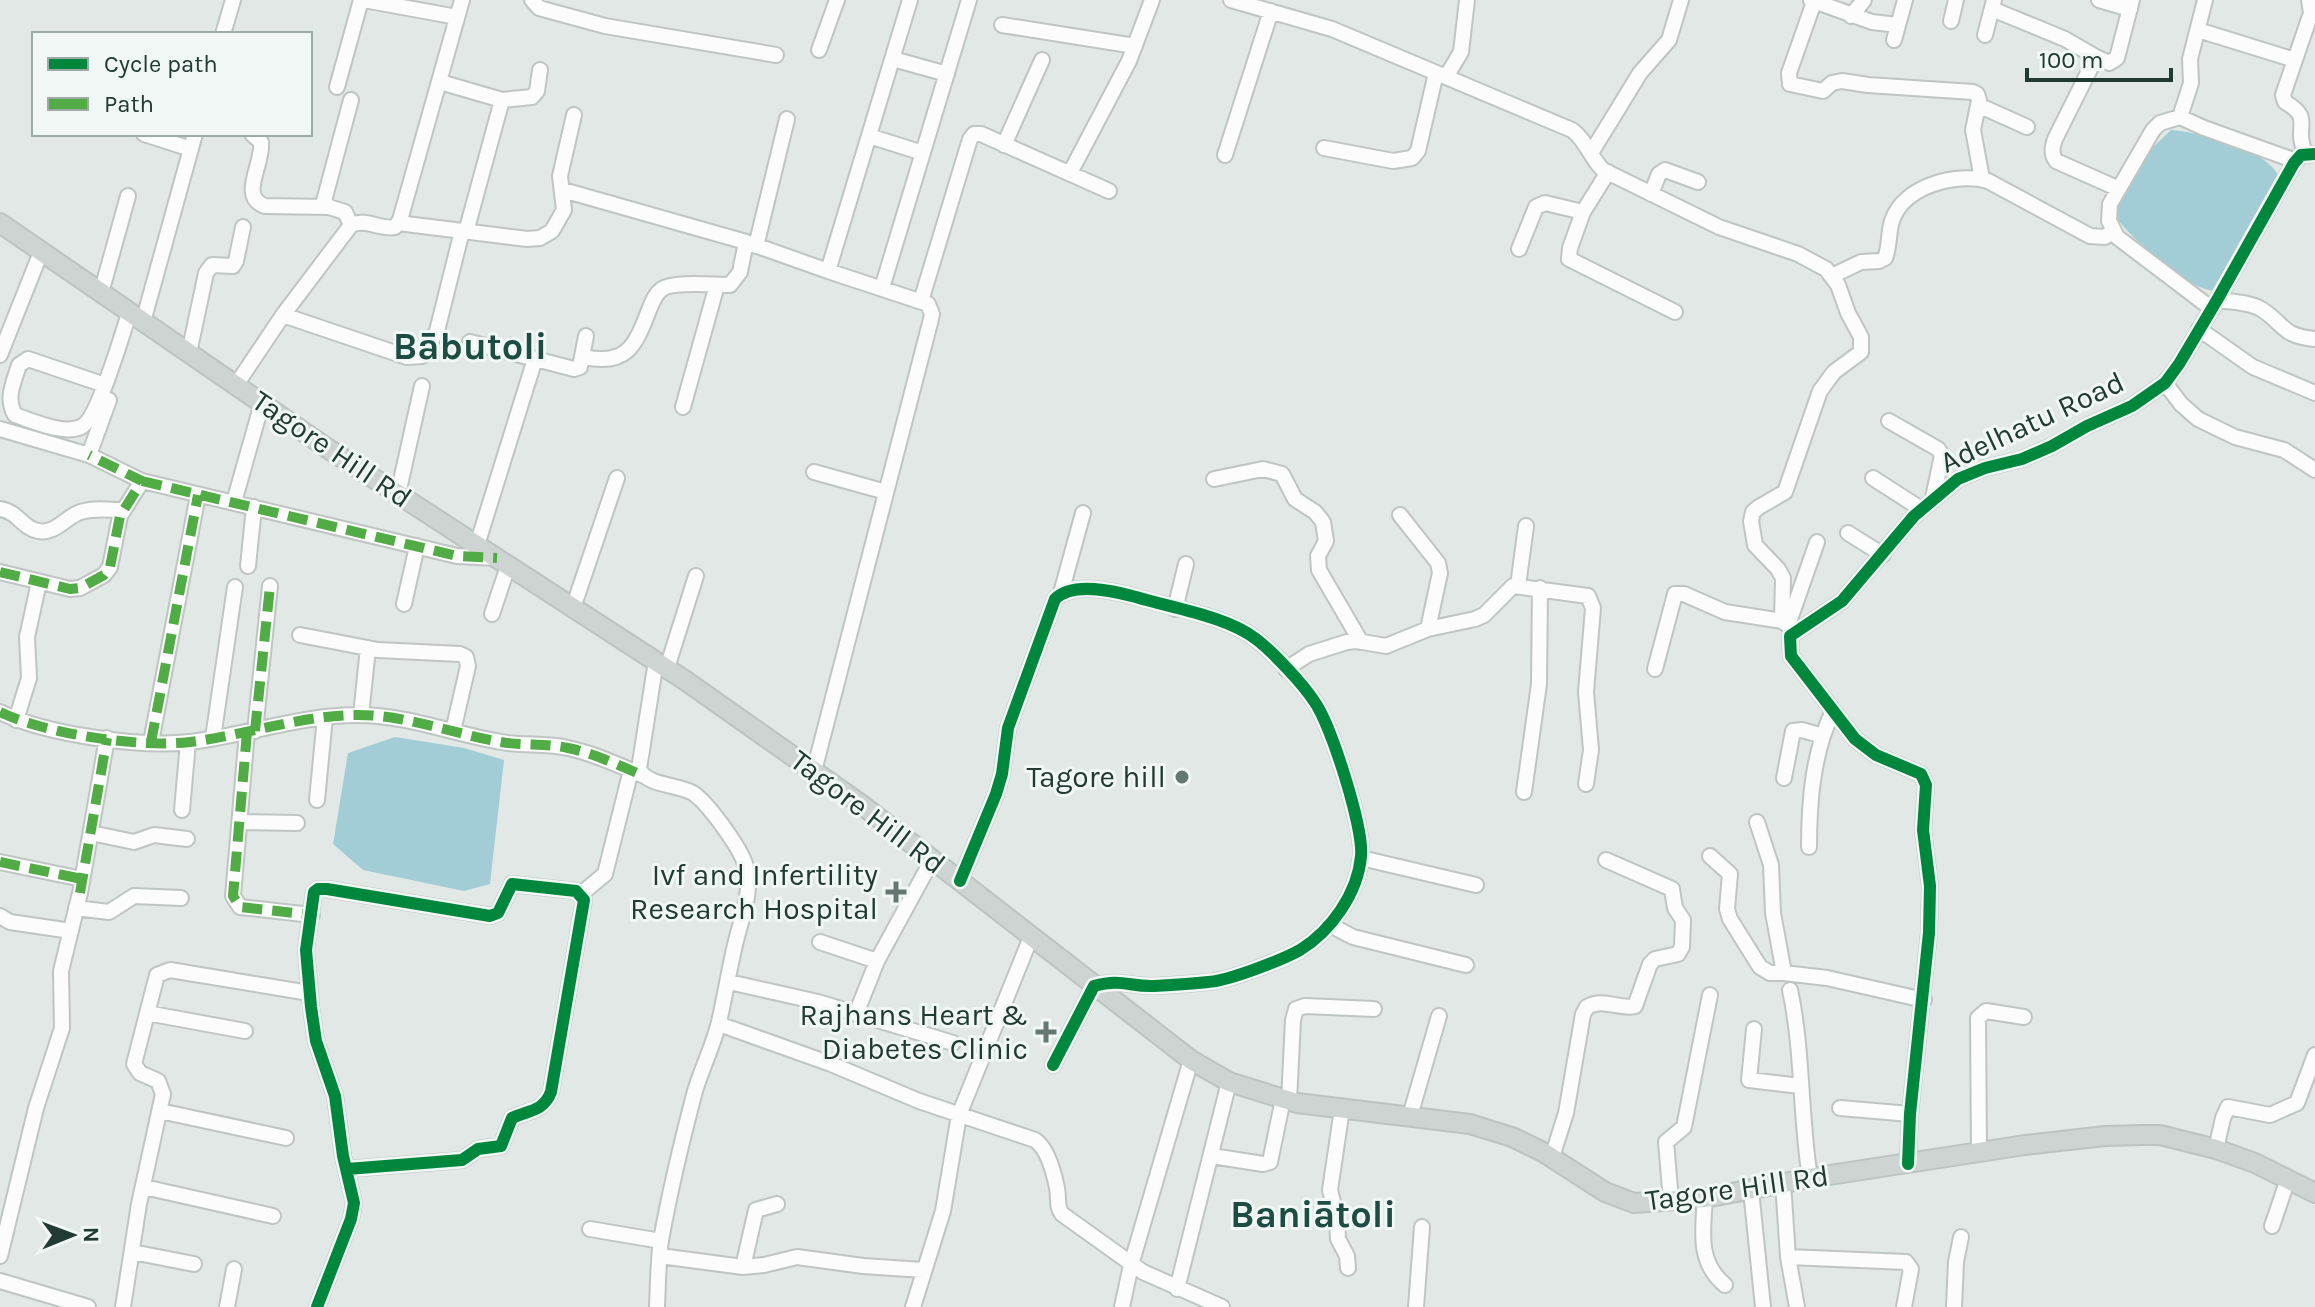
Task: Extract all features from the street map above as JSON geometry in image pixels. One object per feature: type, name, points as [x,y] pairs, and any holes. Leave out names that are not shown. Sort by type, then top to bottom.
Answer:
[{"type":"main road","name":"Tagore Hill Rd","points":[[0,223],[137,319],[661,665],[814,771],[1191,1060],[1229,1082],[1286,1100],[1470,1124],[1552,1157],[1605,1192],[1634,1203],[1705,1198],[1810,1178],[2066,1140],[2143,1135],[2160,1135],[2216,1149],[2315,1193]]},
{"type":"street","points":[[224,32],[233,0]]},
{"type":"street","points":[[337,87],[362,0],[457,17]]},
{"type":"street","points":[[236,385],[283,315],[351,225],[363,222],[386,229],[398,223],[462,0]]},
{"type":"street","points":[[532,0],[539,8],[605,26],[776,55]]},
{"type":"street","points":[[819,50],[837,0]]},
{"type":"street","points":[[828,271],[910,0]]},
{"type":"street","points":[[882,288],[969,0]]},
{"type":"street","points":[[1070,173],[1123,74],[1152,0]]},
{"type":"street","points":[[1231,0],[1332,29],[1572,130],[1581,136],[1596,162],[1608,172],[1719,227],[1813,260],[1832,276],[1861,337],[1861,352],[1841,365],[1820,391],[1785,492],[1753,512],[1751,521],[1755,545],[1783,578],[1791,656],[1855,739],[1866,749],[1921,774],[1926,785],[1923,830],[1930,899],[1908,1164]]},
{"type":"street","points":[[1324,148],[1393,161],[1412,158],[1418,151],[1441,75],[1461,52],[1467,0]]},
{"type":"street","points":[[1591,153],[1640,73],[1669,40],[1681,0]]},
{"type":"street","points":[[1851,16],[1864,0]]},
{"type":"street","points":[[1905,0],[1896,33],[1812,1],[1788,79],[1794,87],[1823,91],[1836,80],[1977,94],[1973,130],[1982,179]]},
{"type":"street","points":[[1951,21],[1956,0]]},
{"type":"street","points":[[1985,35],[1993,4],[2109,63],[2117,58],[2131,5],[2099,0]]},
{"type":"street","points":[[2180,117],[2191,83],[2190,59],[2205,0]]},
{"type":"street","points":[[2306,156],[2301,144],[2304,116],[2283,100],[2312,4]]},
{"type":"street","points":[[1225,155],[1271,11]]},
{"type":"street","points":[[1002,25],[1135,46]]},
{"type":"street","points":[[2198,30],[2295,60]]},
{"type":"street","points":[[2096,57],[2055,139],[2053,156],[2056,161],[2119,189]]},
{"type":"street","points":[[893,59],[947,74]]},
{"type":"street","points":[[1004,145],[1042,60]]},
{"type":"street","points":[[440,82],[502,100],[532,97],[537,91],[540,70]]},
{"type":"street","points":[[329,207],[324,201],[324,194],[351,100]]},
{"type":"street","points":[[283,315],[407,357],[422,356],[437,331],[502,100]]},
{"type":"street","points":[[1978,105],[2027,127]]},
{"type":"street","points":[[398,223],[527,239],[540,238],[552,231],[564,210],[561,168],[574,115]]},
{"type":"street","points":[[2306,156],[2204,128],[2180,117],[2156,126],[2119,189],[2109,210],[2109,221],[2113,231],[2214,304],[2260,308],[2284,331],[2315,339]]},
{"type":"street","points":[[584,357],[611,361],[623,355],[640,334],[660,290],[669,286],[730,285],[736,280],[751,244],[787,119]]},
{"type":"street","points":[[921,301],[974,134],[981,134],[1109,191]]},
{"type":"street","points":[[89,455],[137,319],[193,141],[158,136]]},
{"type":"street","points":[[254,136],[261,142],[262,150],[252,188],[256,203],[265,206],[329,207],[345,212],[351,225]]},
{"type":"street","points":[[869,136],[923,153]]},
{"type":"street","name":"Adelhatu Road","points":[[1788,626],[1842,601],[1921,509],[1970,473],[2022,459],[2052,446],[2132,406],[2165,383],[2306,156]]},
{"type":"street","points":[[1651,194],[1659,174],[1665,170],[1698,182]]},
{"type":"street","points":[[1608,172],[1583,212],[1569,259],[1675,312]]},
{"type":"street","points":[[1832,276],[1861,262],[1885,258],[1892,220],[1899,206],[1911,194],[1963,177],[1982,179],[2090,236],[2105,237],[2113,231]]},
{"type":"street","points":[[563,190],[751,244],[928,304],[932,314],[930,323],[814,771]]},
{"type":"street","points":[[101,293],[128,196]]},
{"type":"street","points":[[1519,249],[1540,203],[1583,212]]},
{"type":"street","points":[[189,353],[206,273],[212,265],[233,266],[243,227]]},
{"type":"street","points":[[0,355],[41,252]]},
{"type":"street","points":[[683,407],[717,285]]},
{"type":"street","points":[[105,385],[28,359],[19,365],[9,398],[11,410],[26,419],[64,429],[81,427],[97,409],[105,385],[137,319]]},
{"type":"street","points":[[2199,329],[2253,367],[2315,393]]},
{"type":"street","points":[[470,342],[574,369],[580,367],[584,357],[586,336]]},
{"type":"street","points":[[477,545],[535,359]]},
{"type":"street","points":[[2165,383],[2198,419],[2235,437],[2284,450],[2315,470]]},
{"type":"street","points":[[398,494],[422,386]]},
{"type":"street","points":[[234,502],[262,403]]},
{"type":"street","points":[[1889,421],[1938,449],[1942,455],[1933,498]]},
{"type":"street","points":[[0,431],[89,455],[142,481],[457,556],[503,562],[492,614]]},
{"type":"street","points":[[1214,479],[1263,469],[1282,474],[1295,499],[1315,512],[1323,522],[1327,534],[1324,548],[1318,556],[1319,570],[1361,642]]},
{"type":"street","points":[[814,472],[886,492]]},
{"type":"street","points":[[573,608],[617,478]]},
{"type":"street","points":[[1873,478],[1921,509]]},
{"type":"street","points":[[0,572],[58,587],[80,588],[104,575],[113,559],[123,510],[142,481]]},
{"type":"street","points":[[151,742],[198,495]]},
{"type":"street","points":[[248,566],[254,507]]},
{"type":"street","points":[[0,509],[17,515],[29,528],[38,531],[58,527],[77,513],[123,510]]},
{"type":"street","points":[[960,881],[996,794],[1008,728],[1055,599],[1061,593],[1083,513]]},
{"type":"street","points":[[1400,515],[1438,563],[1440,573],[1428,629]]},
{"type":"street","points":[[1518,586],[1526,526]]},
{"type":"street","points":[[1848,533],[1883,555]]},
{"type":"street","points":[[1788,626],[1817,542]]},
{"type":"street","points":[[404,604],[417,546]]},
{"type":"street","points":[[1175,609],[1186,564]]},
{"type":"street","points":[[581,894],[605,874],[636,772],[661,665],[696,576]]},
{"type":"street","points":[[16,720],[29,678],[27,637],[39,582]]},
{"type":"street","points":[[270,586],[239,822],[233,896],[240,907],[312,915]]},
{"type":"street","points":[[1286,669],[1309,654],[1347,642],[1386,646],[1428,629],[1484,615],[1508,589],[1518,586],[1588,596],[1591,602],[1586,692],[1591,750],[1586,784]]},
{"type":"street","points":[[213,738],[235,587]]},
{"type":"street","points":[[1524,792],[1539,684],[1540,588]]},
{"type":"street","points":[[1053,1065],[1094,986],[1112,981],[1152,986],[1222,979],[1292,954],[1316,939],[1330,925],[1346,900],[1361,858],[1357,817],[1322,714],[1315,701],[1259,641],[1231,625],[1116,593],[1082,590],[1061,593]]},
{"type":"street","points":[[1655,669],[1675,594],[1684,594],[1725,612],[1788,626]]},
{"type":"street","points":[[300,635],[368,648],[460,654],[466,657],[468,666],[453,731]]},
{"type":"street","points":[[361,715],[368,648]]},
{"type":"street","points":[[1809,847],[1810,801],[1823,736],[1833,711]]},
{"type":"street","points":[[0,712],[43,728],[151,742],[188,742],[325,717],[361,715],[397,719],[502,742],[569,748],[697,796],[744,862],[747,894],[719,1024],[695,1092],[661,1248],[657,1307]]},
{"type":"street","points":[[317,800],[325,717]]},
{"type":"street","points":[[1784,778],[1793,731],[1802,730],[1823,736]]},
{"type":"street","points":[[0,1256],[36,1108],[62,1028],[61,979],[107,738]]},
{"type":"street","points":[[182,810],[188,742]]},
{"type":"street","points":[[239,822],[297,823]]},
{"type":"street","points":[[1757,822],[1771,865],[1773,913],[1784,973]]},
{"type":"street","points":[[91,833],[134,842],[154,835],[187,839]]},
{"type":"street","points":[[1710,856],[1730,874],[1728,914],[1760,967],[1770,973],[1827,978],[1924,1000]]},
{"type":"street","points":[[1361,858],[1476,885]]},
{"type":"street","points":[[856,1014],[877,961],[932,860]]},
{"type":"street","points":[[1552,1157],[1563,1122],[1583,1014],[1587,1007],[1600,1002],[1628,1008],[1635,1006],[1650,964],[1655,959],[1678,954],[1682,947],[1683,920],[1675,908],[1672,889],[1606,860]]},
{"type":"street","points":[[0,862],[82,879]]},
{"type":"street","points":[[317,1307],[354,1209],[354,1195],[347,1169],[335,1096],[316,1041],[309,993],[306,962],[313,898],[318,889],[490,916],[498,913],[512,884],[581,894],[584,900],[551,1092],[545,1103],[512,1118],[501,1146],[478,1149],[462,1160],[347,1169]]},
{"type":"street","points":[[76,908],[109,912],[134,896],[181,898]]},
{"type":"street","points":[[0,916],[10,922],[71,931]]},
{"type":"street","points":[[1330,925],[1353,937],[1466,965]]},
{"type":"street","points":[[913,1307],[943,1211],[959,1115],[1031,937]]},
{"type":"street","points":[[820,942],[877,961]]},
{"type":"street","points":[[123,1307],[163,1094],[158,1081],[140,1073],[134,1064],[157,975],[170,970],[309,993]]},
{"type":"street","points":[[729,982],[807,999],[953,1043]]},
{"type":"street","points":[[1790,990],[1797,1025],[1810,1178]]},
{"type":"street","points":[[1671,1201],[1666,1142],[1684,1127],[1710,995]]},
{"type":"street","points":[[1212,1156],[1263,1164],[1270,1162],[1286,1100],[1296,1009],[1305,1006],[1374,1009]]},
{"type":"street","points":[[1979,1152],[1978,1018],[1986,1011],[2024,1017]]},
{"type":"street","points":[[147,1013],[245,1031]]},
{"type":"street","points":[[1410,1116],[1439,1016]]},
{"type":"street","points":[[719,1024],[959,1115],[1031,1138],[1041,1144],[1057,1188],[1059,1210],[1131,1265],[1177,1289],[1222,1307]]},
{"type":"street","points":[[1754,1029],[1749,1080],[1800,1086]]},
{"type":"street","points":[[2216,1149],[2228,1107],[2270,1115],[2287,1109],[2301,1098],[2313,1071],[2315,1055]]},
{"type":"street","points":[[1122,1307],[1131,1265],[1191,1060]]},
{"type":"street","points":[[1177,1289],[1229,1082]]},
{"type":"street","points":[[1840,1108],[1910,1114]]},
{"type":"street","points":[[1342,1109],[1330,1190],[1338,1239],[1347,1256],[1348,1268]]},
{"type":"street","points":[[160,1111],[286,1138]]},
{"type":"street","points":[[2272,1226],[2288,1179]]},
{"type":"street","points":[[1783,1183],[1788,1257],[1797,1307]]},
{"type":"street","points":[[144,1187],[273,1216]]},
{"type":"street","points":[[1751,1190],[1763,1307]]},
{"type":"street","points":[[1705,1198],[1704,1253],[1716,1277],[1725,1285]]},
{"type":"street","points":[[743,1267],[756,1210],[777,1204]]},
{"type":"street","points":[[1416,1307],[1422,1227]]},
{"type":"street","points":[[590,1229],[743,1267],[797,1257],[923,1270]]},
{"type":"street","points":[[1954,1307],[1956,1262],[1961,1237]]},
{"type":"street","points":[[132,1252],[194,1264]]},
{"type":"street","points":[[1788,1257],[1906,1262],[1911,1269],[1904,1307]]},
{"type":"street","points":[[227,1307],[234,1269]]},
{"type":"street","points":[[0,1281],[88,1307]]},
{"type":"water","points":[[2171,130],[2233,144],[2264,160],[2280,180],[2214,291],[2200,287],[2172,271],[2132,236],[2112,213],[2149,151]]},
{"type":"water","points":[[395,737],[464,748],[504,760],[490,884],[464,891],[363,870],[333,844],[348,753]]},
{"type":"marked path","points":[[0,572],[70,589],[80,588],[104,575],[110,567],[120,516],[142,481],[89,455]]},
{"type":"marked path","points":[[142,481],[457,556],[497,558]]},
{"type":"marked path","points":[[151,742],[198,495]]},
{"type":"marked path","points":[[255,731],[270,586]]},
{"type":"marked path","points":[[0,712],[67,733],[146,743],[211,739],[316,718],[376,716],[412,721],[483,739],[568,748],[642,775]]},
{"type":"marked path","points":[[247,732],[233,896],[240,907],[312,915]]},
{"type":"marked path","points":[[80,893],[107,738]]},
{"type":"marked path","points":[[0,862],[82,879]]},
{"type":"cycle path","points":[[1908,1164],[1910,1114],[1929,933],[1930,886],[1923,830],[1926,785],[1921,774],[1876,755],[1855,739],[1791,656],[1790,636],[1842,601],[1914,516],[1958,479],[2052,446],[2132,406],[2165,383],[2217,300],[2294,163],[2301,155],[2315,154]]},
{"type":"cycle path","points":[[960,881],[996,794],[1008,728],[1055,599],[1063,594],[1083,589],[1117,592],[1230,624],[1270,651],[1303,686],[1321,713],[1345,777],[1361,843],[1355,884],[1332,922],[1300,950],[1228,978],[1168,985],[1112,983],[1094,986],[1053,1065]]},
{"type":"cycle path","points":[[317,1307],[351,1219],[354,1203],[343,1156],[335,1096],[316,1041],[311,1007],[306,950],[314,892],[327,889],[490,916],[498,913],[512,884],[576,891],[584,900],[548,1099],[535,1110],[512,1118],[501,1146],[478,1149],[462,1160],[347,1169]]},
{"type":"place","name":"Tagore hill","points":[[1182,777]]},
{"type":"place","name":"Ivf and Infertility Research Hospital","points":[[896,892]]},
{"type":"place","name":"Rajhans Heart & Diabetes Clinic","points":[[1046,1032]]},
{"type":"district","name":"Bābutoli","points":[[470,346]]},
{"type":"district","name":"Baniātoli","points":[[1313,1214]]}]
